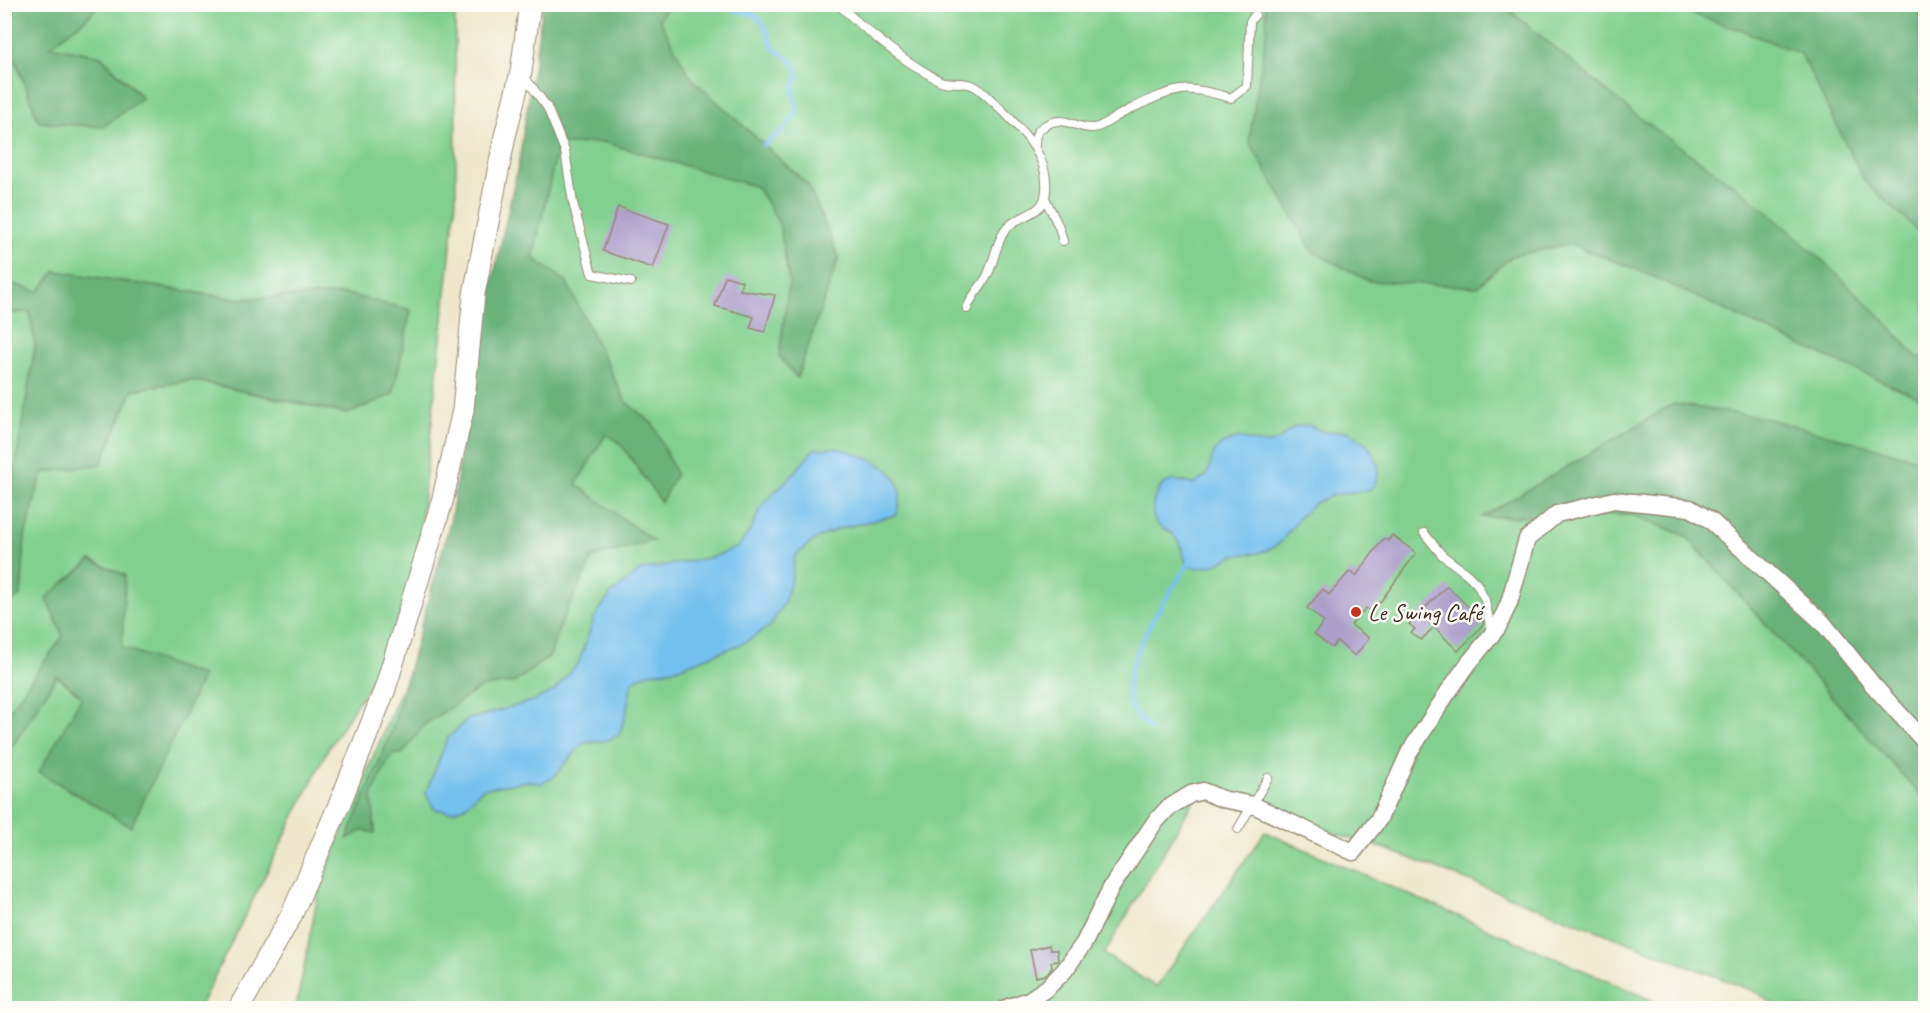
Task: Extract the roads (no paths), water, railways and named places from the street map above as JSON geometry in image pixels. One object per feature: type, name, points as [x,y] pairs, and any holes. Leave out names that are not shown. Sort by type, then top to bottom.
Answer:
[{"type":"street","points":[[239,1008],[291,916],[342,798],[385,689],[439,513],[463,410],[474,294],[505,136],[521,72],[530,4]]},
{"type":"street","points":[[1006,1008],[1029,1000],[1047,988],[1064,971],[1084,944],[1112,886],[1155,822],[1168,808],[1185,797],[1203,791],[1222,799],[1253,805],[1353,852],[1379,819],[1409,753],[1468,664],[1498,627],[1509,603],[1527,539],[1557,514],[1614,500],[1690,508],[1710,520],[1823,623],[1873,685],[1926,743]]},
{"type":"lane","points":[[838,4],[916,67],[943,82],[959,82],[974,86],[1017,124],[1031,140],[1041,161],[1045,180],[1045,198],[1063,241]]},
{"type":"lane","points":[[1035,148],[1035,135],[1052,121],[1068,121],[1094,129],[1149,100],[1182,90],[1231,98],[1247,86],[1251,21],[1255,15]]},
{"type":"lane","points":[[521,72],[547,107],[565,151],[573,203],[592,274],[631,282]]},
{"type":"lane","points":[[967,309],[972,295],[986,279],[1004,233],[1011,224],[1038,209],[1045,198]]},
{"type":"lane","points":[[1424,533],[1442,555],[1477,584],[1485,600],[1492,635]]},
{"type":"lane","points":[[1238,829],[1268,778]]},
{"type":"water","points":[[1308,425],[1324,432],[1347,431],[1368,445],[1378,464],[1374,486],[1369,490],[1333,495],[1315,503],[1300,517],[1281,542],[1268,550],[1235,555],[1211,566],[1197,568],[1187,566],[1176,539],[1170,532],[1158,525],[1153,516],[1153,503],[1161,487],[1173,481],[1194,484],[1207,475],[1214,452],[1222,444],[1238,438],[1265,444],[1277,441],[1294,427]]},
{"type":"water","points":[[838,448],[876,462],[894,477],[899,487],[900,500],[896,515],[838,529],[816,539],[795,556],[791,581],[784,603],[771,625],[744,643],[676,669],[645,674],[632,682],[619,735],[605,741],[583,743],[553,778],[541,784],[528,781],[482,789],[465,807],[451,812],[434,809],[426,793],[447,739],[467,720],[535,700],[554,691],[579,662],[594,618],[610,595],[641,570],[713,557],[738,547],[750,531],[763,504],[814,449]]},
{"type":"waterway","points":[[732,10],[753,14],[760,20],[766,28],[773,48],[791,60],[798,75],[793,89],[797,113],[787,127],[764,145]]},
{"type":"waterway","points":[[1150,730],[1132,709],[1128,693],[1130,675],[1145,635],[1187,566]]},
{"type":"place","name":"Le Swing Café","points":[[1356,612]]}]
